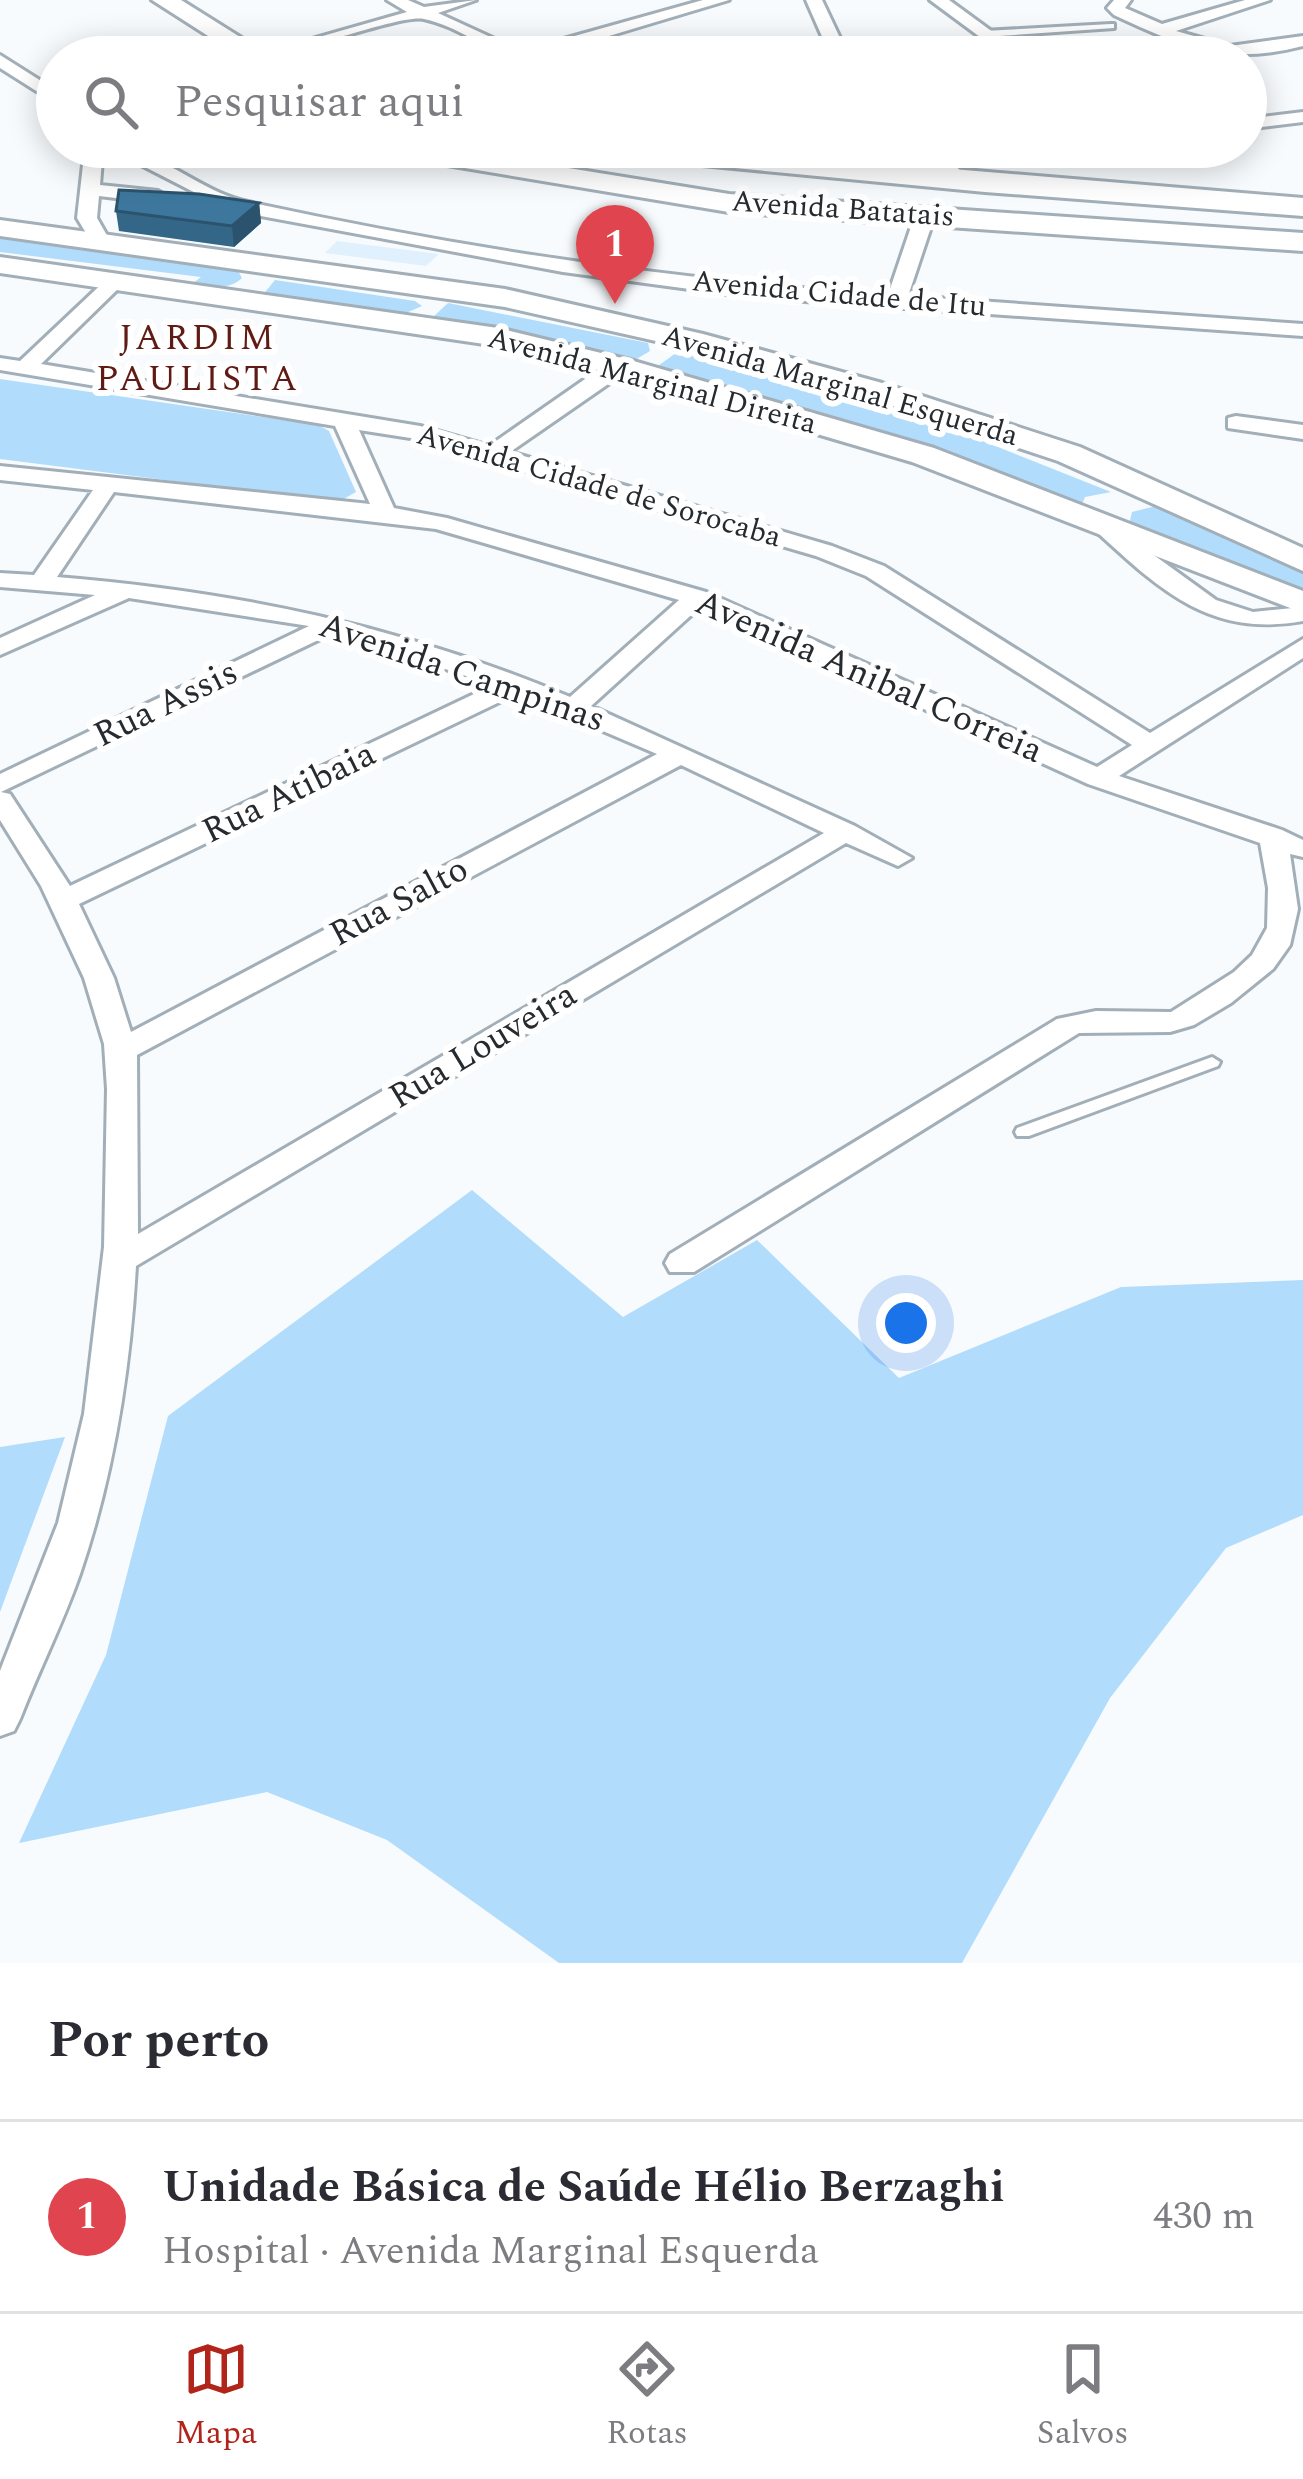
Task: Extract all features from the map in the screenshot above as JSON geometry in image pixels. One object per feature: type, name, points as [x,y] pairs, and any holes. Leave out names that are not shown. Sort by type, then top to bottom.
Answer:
[{"type":"main road","points":[[133,0],[187,36]]},
{"type":"main road","points":[[164,0],[223,36]]},
{"type":"main road","name":"Avenida Batatais","points":[[516,168],[730,203],[1303,242]]},
{"type":"main road","points":[[818,168],[1303,207]]},
{"type":"main road","points":[[1043,221],[1084,212],[1090,206],[1071,189]]},
{"type":"main road","points":[[1130,230],[1117,222],[1114,209],[1156,196]]},
{"type":"main road","name":"Avenida Marginal Esquerda","points":[[0,228],[56,235],[93,229],[248,263],[505,298],[693,340],[871,389],[1103,467],[1303,561]]},
{"type":"main road","points":[[222,296],[245,290],[259,279],[248,263]]},
{"type":"main road","name":"Avenida Marginal Direita","points":[[0,265],[498,337],[619,366],[923,455],[1303,603]]},
{"type":"main road","points":[[1033,497],[1086,485],[1103,467]]},
{"type":"main road","points":[[1104,526],[1102,514],[1115,502],[1164,497]]},
{"type":"street","points":[[395,0],[474,36]]},
{"type":"street","points":[[337,36],[468,0]]},
{"type":"street","points":[[594,36],[721,0]]},
{"type":"street","points":[[814,0],[830,36]]},
{"type":"street","points":[[938,0],[987,36]]},
{"type":"street","points":[[1123,0],[1115,8],[1120,13],[1179,36]]},
{"type":"street","points":[[1161,30],[1262,0]]},
{"type":"street","points":[[1267,51],[1303,40]]},
{"type":"street","points":[[0,60],[36,85]]},
{"type":"street","points":[[1267,121],[1303,117]]},
{"type":"street","points":[[90,168],[87,189],[93,229]]},
{"type":"street","name":"Avenida Cidade de Itu","points":[[158,168],[236,206]]},
{"type":"street","points":[[949,168],[964,182]]},
{"type":"street","name":"Avenida Cidade de Itu","points":[[87,189],[236,206],[563,266],[749,291],[1303,330]]},
{"type":"street","points":[[896,300],[925,215]]},
{"type":"street","points":[[26,367],[115,282]]},
{"type":"street","name":"Avenida Cidade de Sorocaba","points":[[0,364],[344,420],[496,452],[875,571],[1148,743]]},
{"type":"street","points":[[496,452],[619,366]]},
{"type":"street","points":[[344,420],[385,513]]},
{"type":"street","points":[[1236,422],[1303,432]]},
{"type":"street","name":"Avenida Anibal Correia","points":[[0,473],[385,513],[439,523],[697,597],[869,670],[1098,778],[1303,849]]},
{"type":"street","points":[[40,583],[108,484]]},
{"type":"street","name":"Avenida Marginal Direita","points":[[1104,526],[1131,551],[1219,609],[1261,620],[1303,614]]},
{"type":"street","name":"Avenida Campinas","points":[[0,580],[123,592],[332,624],[575,706],[898,858]]},
{"type":"street","points":[[0,647],[123,592]]},
{"type":"street","points":[[575,706],[697,597]]},
{"type":"street","name":"Rua Assis","points":[[0,784],[332,624]]},
{"type":"street","points":[[1098,778],[1303,647]]},
{"type":"street","name":"Rua Atibaia","points":[[64,900],[514,686]]},
{"type":"street","name":"Rua Salto","points":[[121,1050],[678,754]]},
{"type":"street","points":[[0,800],[64,900],[97,970],[121,1050],[122,1259],[113,1352],[83,1496],[60,1575],[0,1720]]},
{"type":"street","name":"Rua Louveira","points":[[122,1259],[844,832]]},
{"type":"street","points":[[682,1263],[1068,1026],[1108,1016],[1172,1022],[1240,983],[1264,965],[1287,916],[1287,896],[1272,836]]},
{"type":"lane","points":[[984,34],[1111,26]]},
{"type":"lane","points":[[1023,1132],[1212,1062]]},
{"type":"shaded area","points":[[0,234],[210,263],[238,271],[242,278],[225,286],[205,286],[192,284],[201,277],[0,252]]},
{"type":"shaded area","points":[[337,241],[439,254],[426,266],[325,253]]},
{"type":"shaded area","points":[[275,280],[415,301],[422,306],[406,313],[261,297]]},
{"type":"shaded area","points":[[448,303],[648,343],[650,351],[635,360],[433,317]]},
{"type":"shaded area","points":[[680,350],[945,426],[1111,492],[1085,497],[1080,509],[926,447],[658,366]]},
{"type":"shaded area","points":[[0,379],[318,425],[329,431],[356,492],[338,502],[0,459]]},
{"type":"shaded area","points":[[1156,506],[1295,566],[1303,574],[1303,590],[1129,525],[1132,512]]},
{"type":"shaded area","points":[[472,1190],[623,1317],[757,1240],[899,1378],[1121,1287],[1303,1280],[1303,1515],[1226,1548],[1110,1698],[962,1963],[559,1963],[387,1840],[267,1792],[19,1843],[106,1655],[168,1416]]},
{"type":"shaded area","points":[[65,1437],[0,1612],[0,1447]]},
{"type":"building","points":[[119,190],[259,203],[232,226],[116,211]]},
{"type":"place","name":"Unidade Básica de Saúde Hélio Berzaghi","points":[[615,304]]},
{"type":"district","name":"JARDIM PAULISTA","points":[[198,358]]}]
